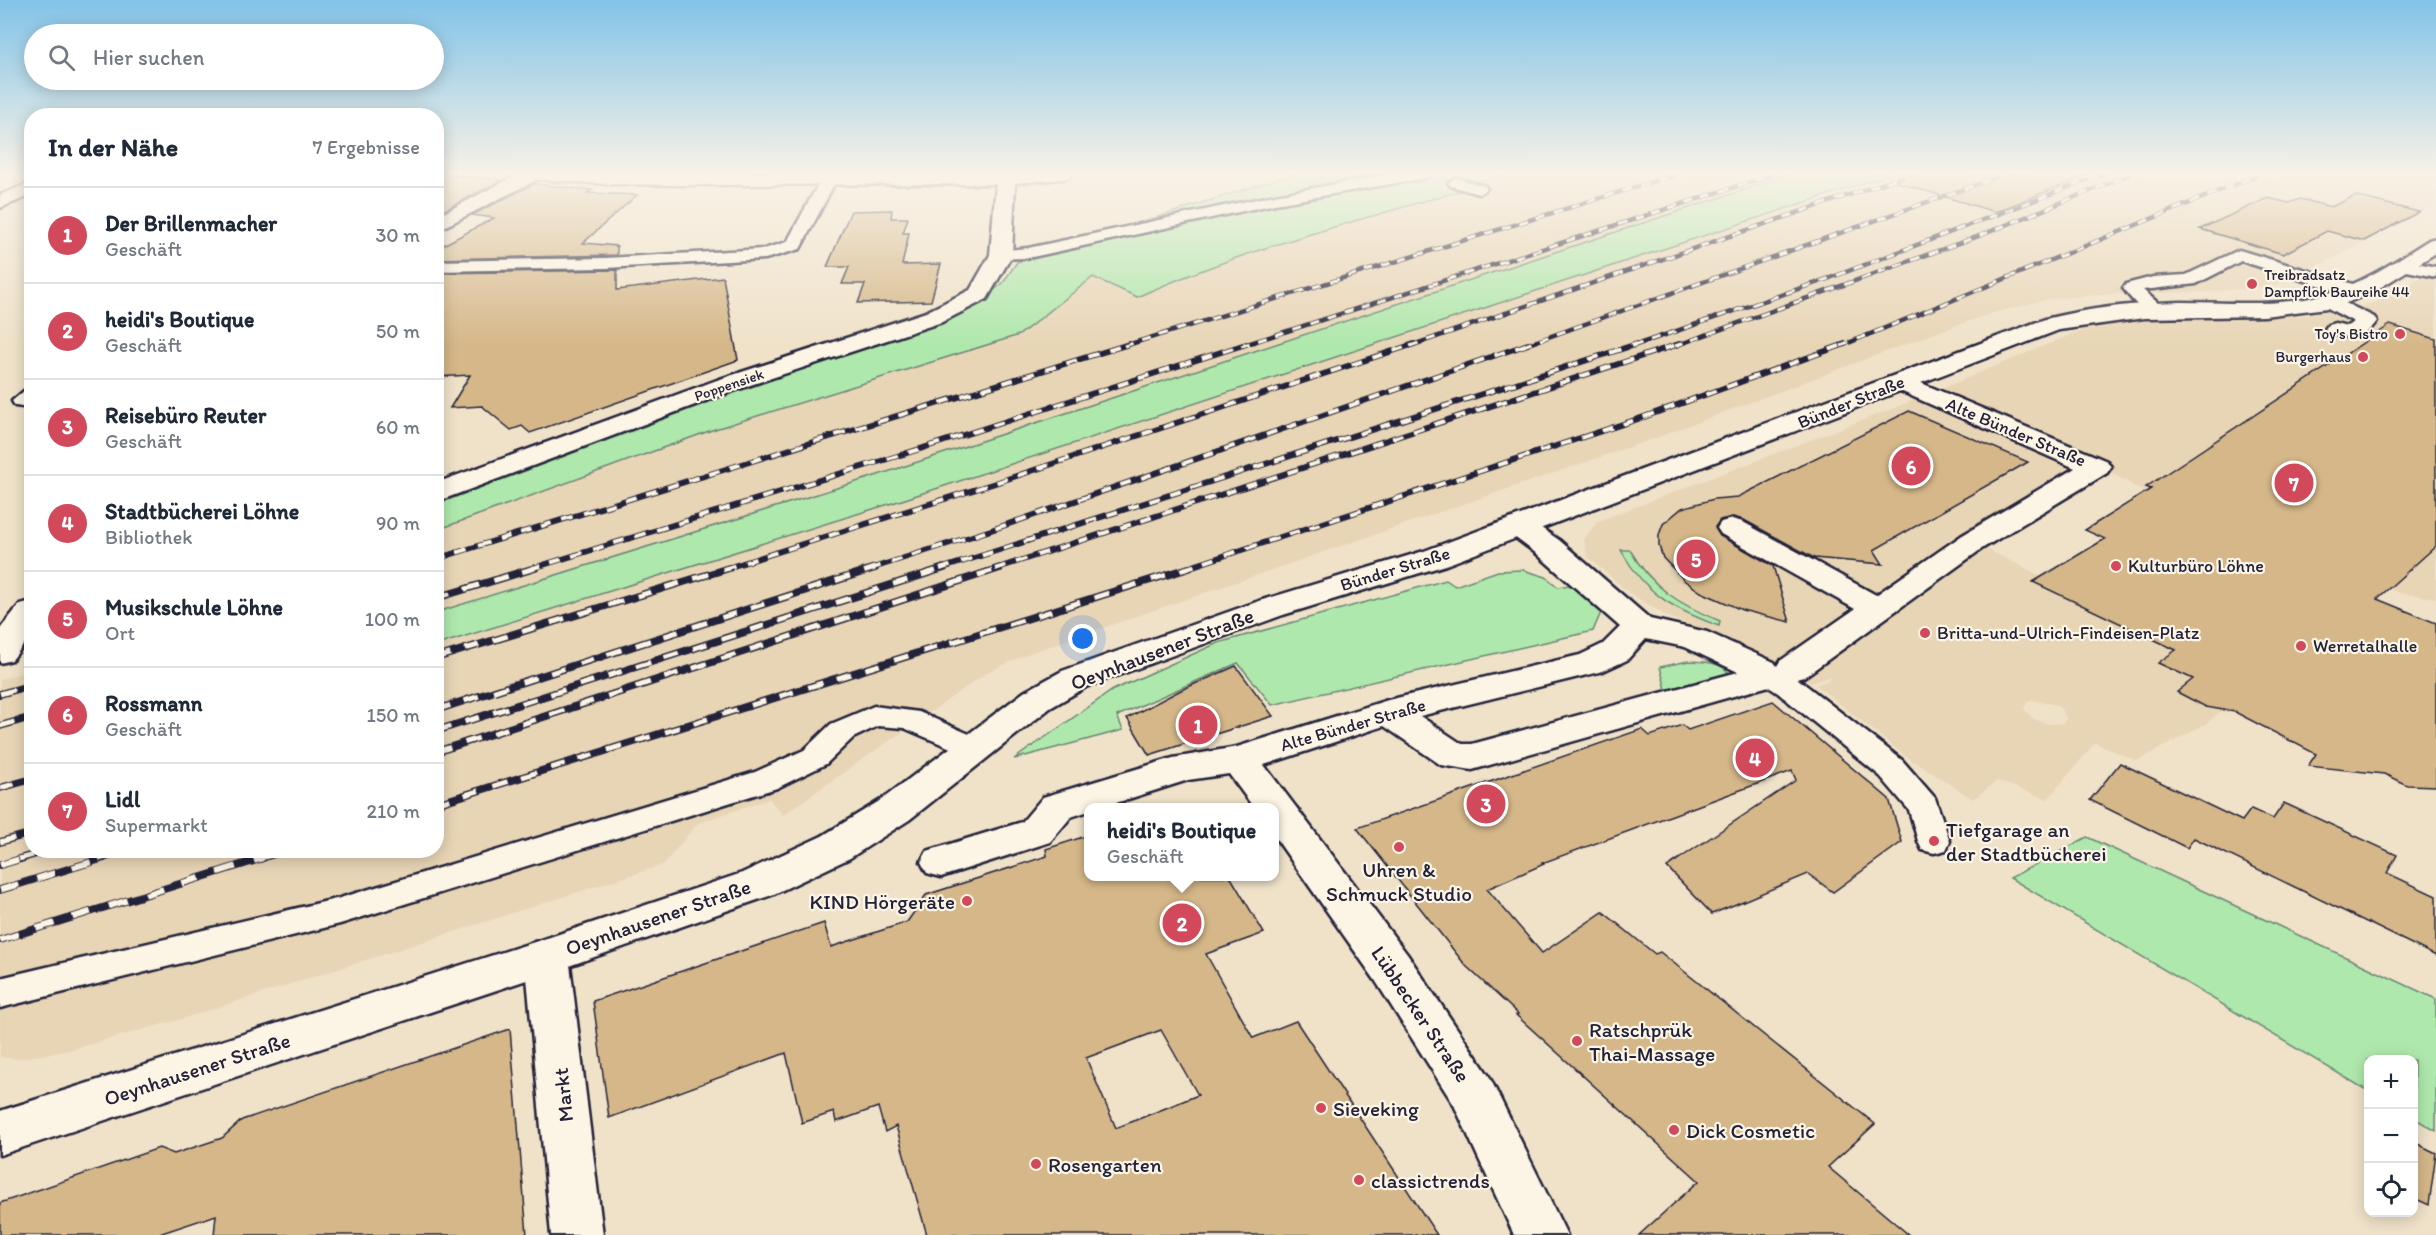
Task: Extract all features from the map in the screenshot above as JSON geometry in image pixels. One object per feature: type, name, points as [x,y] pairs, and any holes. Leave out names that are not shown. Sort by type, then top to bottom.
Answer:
[{"type":"street","name":"Poppensiek","points":[[444,491],[726,385],[934,317],[979,294],[1001,255],[1003,231]]},
{"type":"street","name":"Bünder Straße","points":[[1271,608],[1436,558],[2053,324],[2089,317],[2157,310],[2303,306],[2329,301],[2356,291],[2436,244]]},
{"type":"street","name":"Alte Bünder Straße","points":[[1878,609],[1972,542],[2097,466],[1900,382]]},
{"type":"street","points":[[1520,527],[1548,546],[1639,627],[1695,639],[1777,669]]},
{"type":"street","points":[[1732,528],[1878,609]]},
{"type":"street","name":"Oeynhausener Straße","points":[[0,1133],[547,956],[757,884],[836,847],[895,810],[1037,700],[1074,679],[1271,608]]},
{"type":"street","points":[[1388,712],[1454,756],[1472,757],[1757,678],[1777,669],[1878,609]]},
{"type":"street","points":[[9,644],[24,622]]},
{"type":"street","name":"Alte Bünder Straße","points":[[940,862],[1036,832],[1057,807],[1186,767],[1239,760],[1388,712],[1591,663],[1615,652],[1639,627]]},
{"type":"street","name":"Lübbecker Straße","points":[[1239,760],[1271,803]]},
{"type":"street","name":"Lübbecker Straße","points":[[1279,813],[1391,966],[1472,1090],[1540,1235]]},
{"type":"street","name":"Markt","points":[[547,956],[577,1235]]},
{"type":"lane","points":[[444,266],[606,264],[765,254],[794,245],[802,231]]},
{"type":"lane","points":[[1001,255],[1028,253],[1130,231]]},
{"type":"lane","points":[[2157,310],[2138,296],[2132,288],[2153,282],[2190,280],[2239,255],[2356,291]]},
{"type":"lane","points":[[2403,265],[2436,272]]},
{"type":"lane","points":[[2329,301],[2367,321],[2350,333],[2336,329]]},
{"type":"lane","points":[[1777,669],[1788,686],[1891,768],[1924,806],[1934,841]]},
{"type":"lane","points":[[0,993],[340,910],[766,780],[815,757],[842,731],[874,716],[909,719],[974,748]]},
{"type":"shaded area","points":[[1324,231],[2387,231],[2284,282],[2262,287],[2208,292],[2112,294],[2049,299],[1993,313],[1946,329],[1653,439],[1030,653],[988,672],[783,815],[769,799],[698,823],[663,865],[185,1018],[66,1051],[17,1059],[0,1057],[0,679],[24,673],[24,858],[444,858],[444,527],[712,430],[1019,335],[1093,277],[1137,297],[1189,274],[1245,254]]},
{"type":"shaded area","points":[[2436,267],[2436,598],[2399,593],[2134,486],[2091,461],[2031,493],[1961,537],[2044,577],[2051,591],[2176,650],[2159,662],[2193,679],[2177,692],[2212,710],[2229,697],[2232,702],[2206,724],[2137,761],[2095,743],[2048,799],[1997,781],[1973,799],[1904,755],[1816,685],[1831,679],[1829,677],[1811,683],[1792,669],[1746,647],[1668,617],[1628,592],[1588,557],[1584,539],[1598,521],[1894,408],[2080,331],[2105,324],[2141,320],[2297,316],[2359,307],[2392,296]],"holes":[[[1732,497],[1753,498],[1865,540],[1883,564],[1826,559],[1823,553],[1761,526],[1741,526],[1725,531],[1716,539],[1769,585],[1779,586],[1789,619],[1742,610],[1721,602],[1685,581],[1672,570],[1659,546],[1659,535],[1663,524],[1682,508]],[[1621,550],[1630,550],[1640,568],[1656,586],[1679,602],[1719,621],[1719,625],[1696,617],[1655,593],[1633,572]],[[2032,700],[2056,705],[2062,710],[2066,719],[2063,723],[2049,724],[2034,719],[2024,709],[2027,702]]]},
{"type":"green space","points":[[1115,231],[1323,231],[1222,263],[1137,297],[1093,277],[1019,335],[712,430],[444,527],[444,501],[717,399],[966,312],[1003,283],[1017,262]]},
{"type":"green space","points":[[1620,231],[1719,231],[902,500],[444,643],[444,610],[869,478]]},
{"type":"green space","points":[[1621,550],[1630,550],[1648,575],[1668,594],[1720,621],[1719,626],[1674,606],[1650,589]]},
{"type":"green space","points":[[1523,570],[1546,577],[1558,587],[1575,584],[1602,610],[1593,631],[1272,705],[1238,663],[1117,716],[1123,730],[1014,759],[1113,690],[1218,643],[1446,580],[1455,586],[1498,571]]},
{"type":"green space","points":[[1688,661],[1716,664],[1729,673],[1725,679],[1667,693],[1660,667]]},
{"type":"green space","points":[[2087,837],[2436,999],[2436,1131],[2418,1120],[2418,1055],[2364,1055],[2364,1089],[2010,878]]},
{"type":"building","points":[[470,231],[597,231],[583,243],[617,246],[617,255],[444,259],[444,245]]},
{"type":"building","points":[[843,231],[904,231],[903,233],[909,233],[902,265],[941,264],[931,301],[858,303],[865,284],[842,284],[849,267],[827,267]]},
{"type":"building","points":[[2205,231],[2384,231],[2364,241],[2327,231],[2283,254]]},
{"type":"building","points":[[617,270],[617,290],[723,277],[738,360],[530,433],[522,426],[511,430],[482,406],[450,408],[470,375],[444,377],[444,273]]},
{"type":"building","points":[[2390,325],[2436,339],[2436,546],[2377,599],[2436,623],[2436,786],[2407,785],[2384,774],[2308,766],[2316,754],[2235,712],[2206,707],[2177,692],[2193,679],[2158,663],[2176,650],[2033,582],[2105,539],[2085,530],[2151,489],[2146,487]]},
{"type":"building","points":[[1909,411],[2028,462],[1874,550],[1883,564],[1814,558],[1744,520],[1733,517],[1720,520],[1715,527],[1720,536],[1773,566],[1790,622],[1742,610],[1701,592],[1685,581],[1663,558],[1659,546],[1659,535],[1663,524],[1682,508],[1714,499],[1738,497]]},
{"type":"building","points":[[1236,666],[1273,716],[1149,755],[1127,718],[1181,690]]},
{"type":"building","points":[[1773,701],[1889,799],[1902,842],[1833,892],[1808,874],[1712,914],[1667,867],[1796,780],[1792,771],[1542,863],[1544,864],[1487,889],[1542,953],[1603,912],[1655,954],[1660,952],[1875,1124],[1828,1167],[1909,1235],[1639,1235],[1699,1181],[1516,1015],[1518,1014],[1466,966],[1357,828],[1642,729],[1650,736],[1682,725],[1688,730]]},
{"type":"building","points":[[2120,763],[2242,821],[2251,809],[2273,819],[2284,803],[2397,855],[2387,873],[2436,896],[2436,956],[2194,838],[2187,848],[2090,800]]},
{"type":"building","points":[[1084,837],[1084,881],[1233,881],[1264,933],[1206,954],[1253,1038],[1296,1021],[1437,1235],[927,1235],[896,1126],[885,1132],[878,1107],[836,1122],[834,1112],[802,1123],[786,1053],[609,1118],[593,1001],[824,923],[831,947],[907,922],[926,895],[1047,856],[1046,849]],"holes":[[[1161,1030],[1198,1095],[1116,1128],[1086,1058]]]},
{"type":"building","points":[[510,1029],[527,1235],[214,1235],[216,1215],[156,1235],[0,1235],[0,1203],[159,1148],[174,1154],[222,1138],[242,1120]]},
{"type":"building","points":[[2418,1144],[2436,1153],[2429,1205],[2418,1200]]},
{"type":"railway","points":[[1124,346],[1495,231]]},
{"type":"railway","points":[[1241,346],[1599,231]]},
{"type":"railway","points":[[1410,346],[1745,231]]},
{"type":"railway","points":[[1523,346],[1847,231]]},
{"type":"railway","points":[[1633,346],[1830,278],[1955,231]]},
{"type":"railway","points":[[1675,346],[1992,231]]},
{"type":"railway","points":[[1841,346],[2122,231]]},
{"type":"railway","points":[[444,557],[1129,344]]},
{"type":"railway","points":[[530,569],[920,449],[1246,344]]},
{"type":"railway","points":[[724,569],[992,484],[1414,344]]},
{"type":"railway","points":[[870,569],[994,529],[1528,344]]},
{"type":"railway","points":[[940,569],[1637,344]]},
{"type":"railway","points":[[995,569],[1679,344]]},
{"type":"railway","points":[[1184,569],[1644,417],[1845,344]]},
{"type":"railway","points":[[444,596],[535,568]]},
{"type":"railway","points":[[444,656],[729,568]]},
{"type":"railway","points":[[444,707],[875,568]]},
{"type":"railway","points":[[444,728],[944,568]]},
{"type":"railway","points":[[444,749],[1000,568]]},
{"type":"railway","points":[[444,801],[1189,568]]},
{"type":"railway","points":[[0,694],[24,687]]},
{"type":"railway","points":[[0,726],[24,719]]},
{"type":"railway","points":[[0,788],[24,781]]},
{"type":"railway","points":[[0,842],[24,835]]},
{"type":"railway","points":[[0,865],[24,858]]},
{"type":"railway","points":[[19,859],[24,858]]},
{"type":"railway","points":[[0,890],[104,858]]},
{"type":"railway","points":[[0,940],[263,858]]},
{"type":"place","name":"Treibradsatz Dampflok Baureihe 44","points":[[2252,284]]},
{"type":"place","name":"Toy's Bistro","points":[[2400,334]]},
{"type":"place","name":"Burgerhaus","points":[[2363,357]]},
{"type":"place","name":"Rossmann","points":[[1911,466]]},
{"type":"place","name":"Lidl","points":[[2294,483]]},
{"type":"place","name":"Musikschule Löhne","points":[[1696,559]]},
{"type":"place","name":"Kulturbüro Löhne","points":[[2116,566]]},
{"type":"place","name":"Britta-und-Ulrich-Findeisen-Platz","points":[[1925,633]]},
{"type":"place","name":"Werretalhalle","points":[[2301,646]]},
{"type":"place","name":"Der Brillenmacher","points":[[1198,725]]},
{"type":"place","name":"Stadtbücherei Löhne","points":[[1755,758]]},
{"type":"place","name":"Reisebüro Reuter","points":[[1486,804]]},
{"type":"place","name":"Tiefgarage an der Stadtbücherei","points":[[1934,841]]},
{"type":"place","name":"Uhren & Schmuck Studio","points":[[1399,847]]},
{"type":"place","name":"KIND Hörgeräte","points":[[967,901]]},
{"type":"place","name":"heidi's Boutique","points":[[1182,923]]},
{"type":"place","name":"Ratschprük Thai-Massage","points":[[1577,1041]]},
{"type":"place","name":"Sieveking","points":[[1321,1108]]},
{"type":"place","name":"Dick Cosmetic","points":[[1674,1130]]},
{"type":"place","name":"Rosengarten","points":[[1036,1164]]},
{"type":"place","name":"classictrends","points":[[1359,1180]]}]
